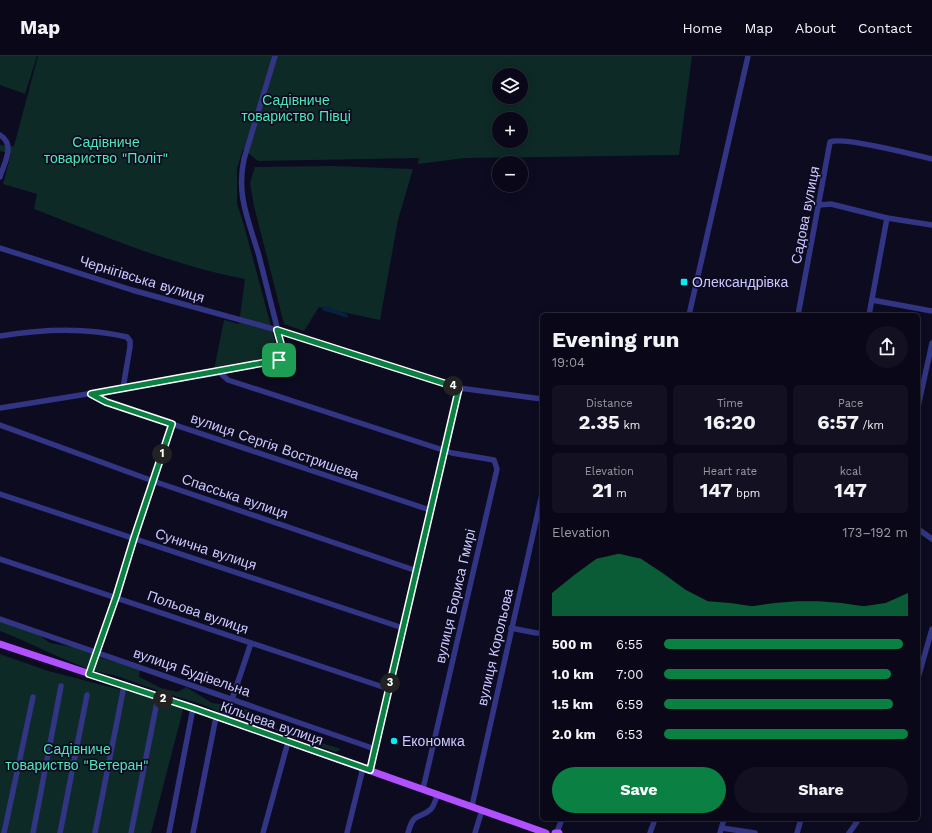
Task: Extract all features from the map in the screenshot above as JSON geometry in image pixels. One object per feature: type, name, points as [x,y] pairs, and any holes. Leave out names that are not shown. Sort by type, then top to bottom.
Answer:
[{"type":"main road","name":"Кільцева вулиця","points":[[0,644],[193,708],[482,810],[536,828],[557,833]]},
{"type":"main road","name":"Кільцева вулиця","points":[[536,828],[546,833]]},
{"type":"street","points":[[0,408],[219,372],[279,360],[283,351],[259,257],[244,213],[241,186],[241,174],[244,159],[275,56]]},
{"type":"street","points":[[689,313],[748,56]]},
{"type":"street","points":[[0,135],[8,141],[9,147],[0,177]]},
{"type":"street","name":"Садова вулиця","points":[[798,313],[820,205],[830,142],[837,140],[932,159]]},
{"type":"street","points":[[820,205],[831,204],[886,218],[932,225]]},
{"type":"street","points":[[869,313],[886,218]]},
{"type":"street","name":"Чернігівська вулиця","points":[[0,248],[132,290],[277,330],[459,388],[540,399]]},
{"type":"street","points":[[872,300],[932,311]]},
{"type":"street","points":[[0,336],[43,330],[82,331],[127,338],[130,340],[130,347],[123,388]]},
{"type":"street","points":[[920,398],[932,343]]},
{"type":"street","points":[[219,372],[228,380],[444,451]]},
{"type":"street","points":[[370,770],[459,388]]},
{"type":"street","name":"вулиця Сергія Востришева","points":[[91,394],[106,402],[430,510]]},
{"type":"street","points":[[89,674],[116,597],[172,424]]},
{"type":"street","name":"Спасська вулиця","points":[[0,425],[153,481],[417,571]]},
{"type":"street","name":"вулиця Бориса Гмирі","points":[[423,788],[497,469],[494,460],[452,454],[444,451]]},
{"type":"street","name":"Сунична вулиця","points":[[0,494],[403,628]]},
{"type":"street","name":"вулиця Корольова","points":[[472,806],[540,503]]},
{"type":"street","points":[[920,530],[932,539]]},
{"type":"street","name":"Польова вулиця","points":[[0,558],[389,689]]},
{"type":"street","name":"вулиця Будівельна","points":[[0,618],[375,749]]},
{"type":"street","points":[[511,628],[540,633]]},
{"type":"street","points":[[920,671],[932,629]]},
{"type":"street","points":[[225,720],[251,643]]},
{"type":"street","points":[[32,833],[61,686]]},
{"type":"street","points":[[95,833],[124,686]]},
{"type":"street","points":[[60,833],[87,695]]},
{"type":"street","points":[[4,833],[33,697]]},
{"type":"street","points":[[131,833],[158,697]]},
{"type":"street","points":[[170,833],[193,708]]},
{"type":"street","points":[[193,833],[216,717]]},
{"type":"street","points":[[263,833],[288,742]]},
{"type":"street","points":[[347,833],[363,768]]},
{"type":"street","points":[[408,833],[412,822],[418,816],[432,808],[438,794]]},
{"type":"street","points":[[476,833],[482,810]]},
{"type":"street","points":[[557,833],[561,821]]},
{"type":"street","points":[[650,833],[654,821]]},
{"type":"street","points":[[797,833],[800,821]]},
{"type":"street","points":[[849,833],[858,821]]},
{"type":"street","points":[[721,830],[755,833]]},
{"type":"green space","points":[[0,56],[37,56],[25,94],[0,85]]},
{"type":"green space","points":[[38,56],[692,56],[679,155],[528,157],[492,156],[492,158],[465,158],[418,164],[419,158],[258,161],[243,149],[237,168],[237,204],[276,345],[268,358],[261,362],[214,370],[224,320],[239,324],[245,279],[164,258],[34,209],[37,194],[3,184],[11,154],[0,151],[0,145],[14,146]]},
{"type":"green space","points":[[333,166],[413,169],[398,220],[380,320],[319,307],[304,331],[284,324],[254,206],[250,183],[255,167]]},
{"type":"green space","points":[[0,621],[35,632],[50,643],[79,648],[102,658],[140,669],[139,677],[161,688],[178,692],[186,687],[212,703],[228,705],[224,715],[200,704],[117,676],[86,668],[0,631]]},
{"type":"green space","name":"Садівниче товариство \"Ветеран\"","points":[[0,654],[48,671],[184,706],[151,833],[0,833]]},
{"type":"green space","points":[[236,708],[249,710],[263,722],[271,721],[280,732],[240,719],[232,714]]},
{"type":"green space","points":[[291,733],[308,736],[319,743],[341,749],[336,752],[290,736]]},
{"type":"water","points":[[324,306],[347,314],[348,318],[322,310]]},
{"type":"place","name":"Олександрівка","points":[[684,282]]},
{"type":"place","name":"Економка","points":[[394,741]]},
{"type":"route","points":[[277,330],[459,388],[370,770],[234,724],[193,708],[89,674],[116,597],[172,424],[106,402],[91,394],[211,374],[279,360],[283,351],[277,330]]},
{"type":"park label","name":"Садівниче товариство Півці","points":[[296,108]]},
{"type":"park label","name":"Садівниче товариство \"Політ\"","points":[[106,150]]}]
